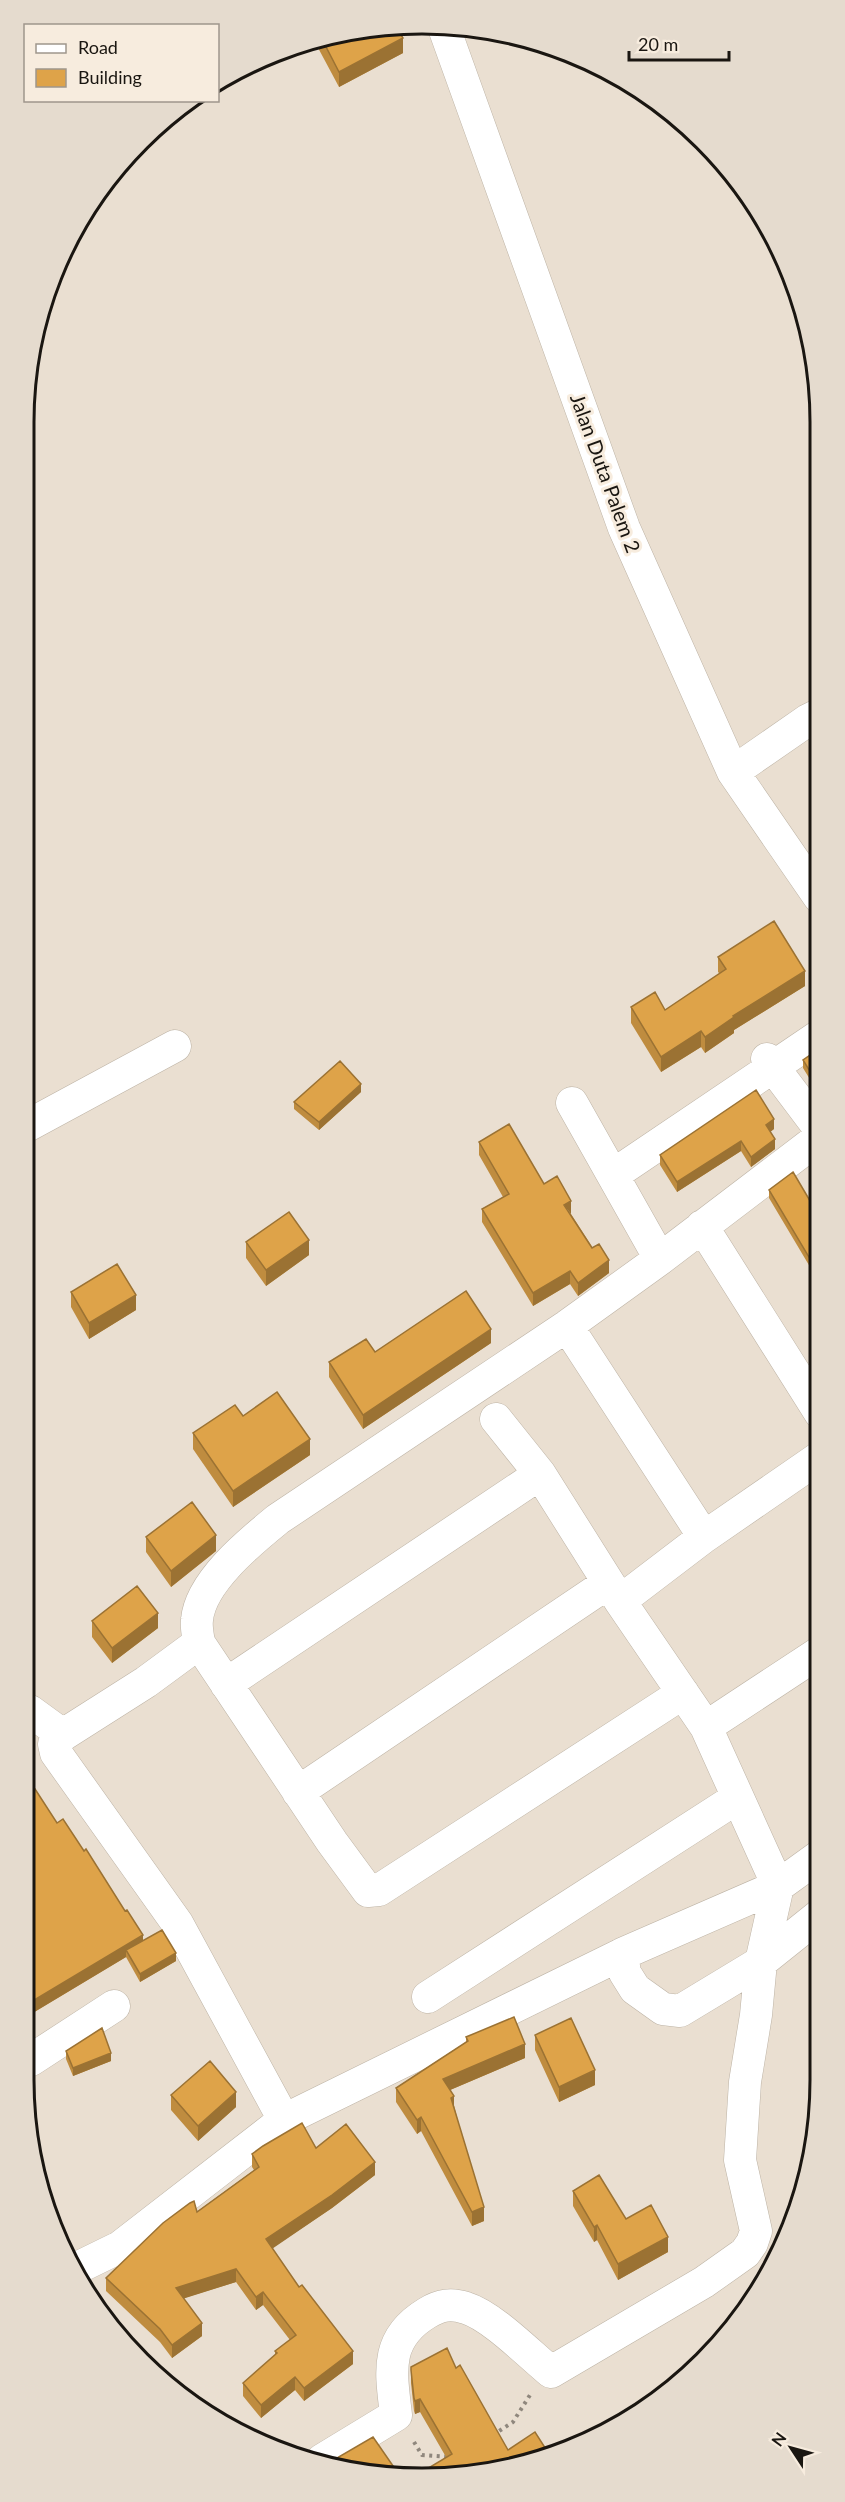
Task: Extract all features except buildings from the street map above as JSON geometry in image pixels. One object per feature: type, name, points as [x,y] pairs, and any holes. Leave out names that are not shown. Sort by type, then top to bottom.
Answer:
[{"type":"street","name":"Jalan Duta Palem 2","points":[[447,35],[624,528],[733,772],[810,884]]},
{"type":"street","points":[[733,772],[810,719]]},
{"type":"street","points":[[613,1175],[770,1063],[810,1041]]},
{"type":"street","points":[[34,1122],[175,1046]]},
{"type":"street","points":[[770,1063],[810,1116]]},
{"type":"street","points":[[572,1103],[660,1259]]},
{"type":"street","points":[[683,1693],[379,1890],[368,1891],[358,1880],[298,1792],[199,1643],[197,1620],[201,1604],[222,1570],[246,1545],[278,1519],[567,1326],[660,1259],[810,1145]]},
{"type":"street","points":[[702,1226],[810,1397]]},
{"type":"street","points":[[567,1326],[704,1537]]},
{"type":"street","points":[[329,2456],[396,2415],[391,2369],[395,2350],[404,2331],[413,2321],[451,2304],[468,2308],[494,2324],[551,2372],[704,2282],[745,2253],[756,2231],[740,2160],[745,2082],[756,2014],[761,1962],[778,1886],[706,1727],[614,1592],[540,1473],[496,1419]]},
{"type":"street","points":[[298,1792],[704,1537],[810,1463]]},
{"type":"street","points":[[226,1684],[540,1473]]},
{"type":"street","points":[[199,1643],[146,1682],[63,1735],[54,1744],[56,1754],[177,1923],[284,2120]]},
{"type":"street","points":[[706,1727],[810,1659]]},
{"type":"street","points":[[34,1714],[63,1735]]},
{"type":"street","points":[[428,1997],[737,1798]]},
{"type":"street","points":[[82,2266],[120,2247],[219,2173],[284,2120],[622,1954],[778,1886],[810,1862]]},
{"type":"street","points":[[622,1954],[625,1974],[635,1989],[663,2009],[671,2012],[680,2011],[761,1962],[810,1923]]},
{"type":"street","points":[[34,2058],[114,2006]]},
{"type":"path","points":[[488,2439],[513,2422],[530,2395],[551,2372]]},
{"type":"path","points":[[396,2415],[422,2455],[451,2457]]}]
